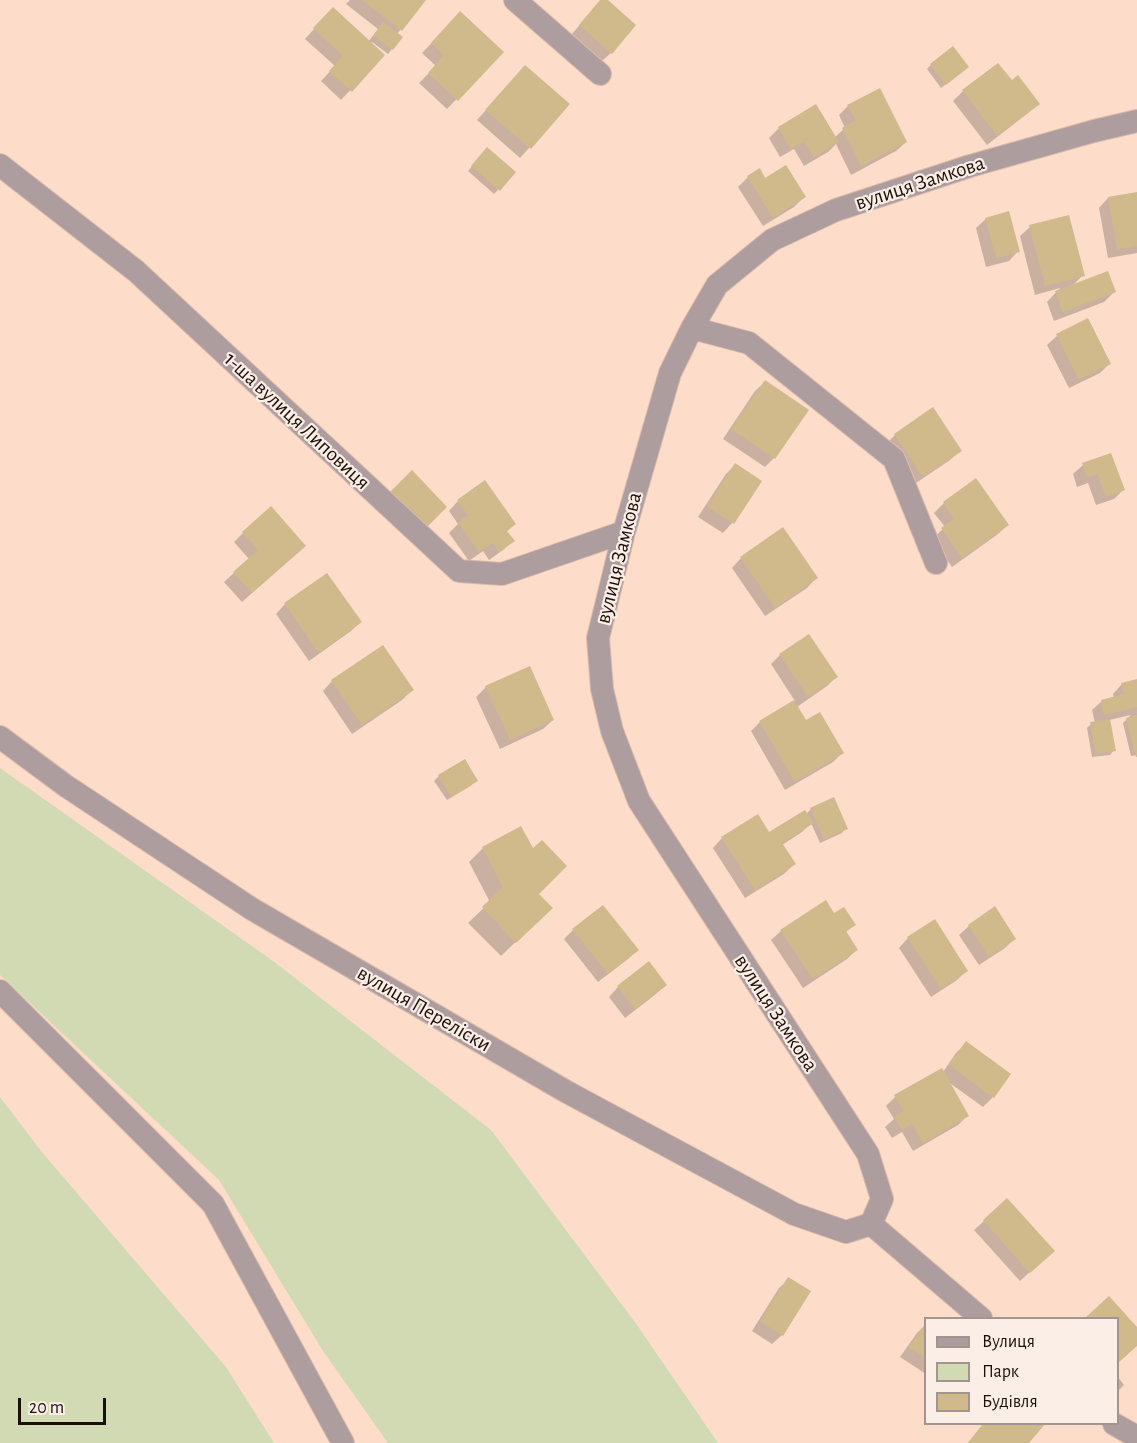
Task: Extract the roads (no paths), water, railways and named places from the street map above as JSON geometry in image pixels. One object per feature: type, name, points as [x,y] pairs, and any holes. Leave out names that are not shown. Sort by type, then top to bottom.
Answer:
[{"type":"street","points":[[514,0],[600,74]]},
{"type":"street","name":"вулиця Замкова","points":[[870,1224],[882,1199],[868,1154],[639,801],[612,731],[602,689],[598,639],[624,532],[670,373],[717,285],[772,240],[836,210],[970,166],[1137,121]]},
{"type":"street","name":"1-ша вулиця Липовиця","points":[[0,165],[136,271],[459,571],[502,574],[624,532]]},
{"type":"street","points":[[692,328],[749,343],[894,459],[936,563]]},
{"type":"street","name":"вулиця Переліски","points":[[0,737],[66,786],[252,909],[567,1092],[794,1214],[846,1232],[870,1224]]},
{"type":"street","points":[[0,991],[213,1204],[344,1443]]},
{"type":"street","points":[[870,1224],[980,1317]]},
{"type":"street","points":[[1116,1425],[1137,1437]]}]
